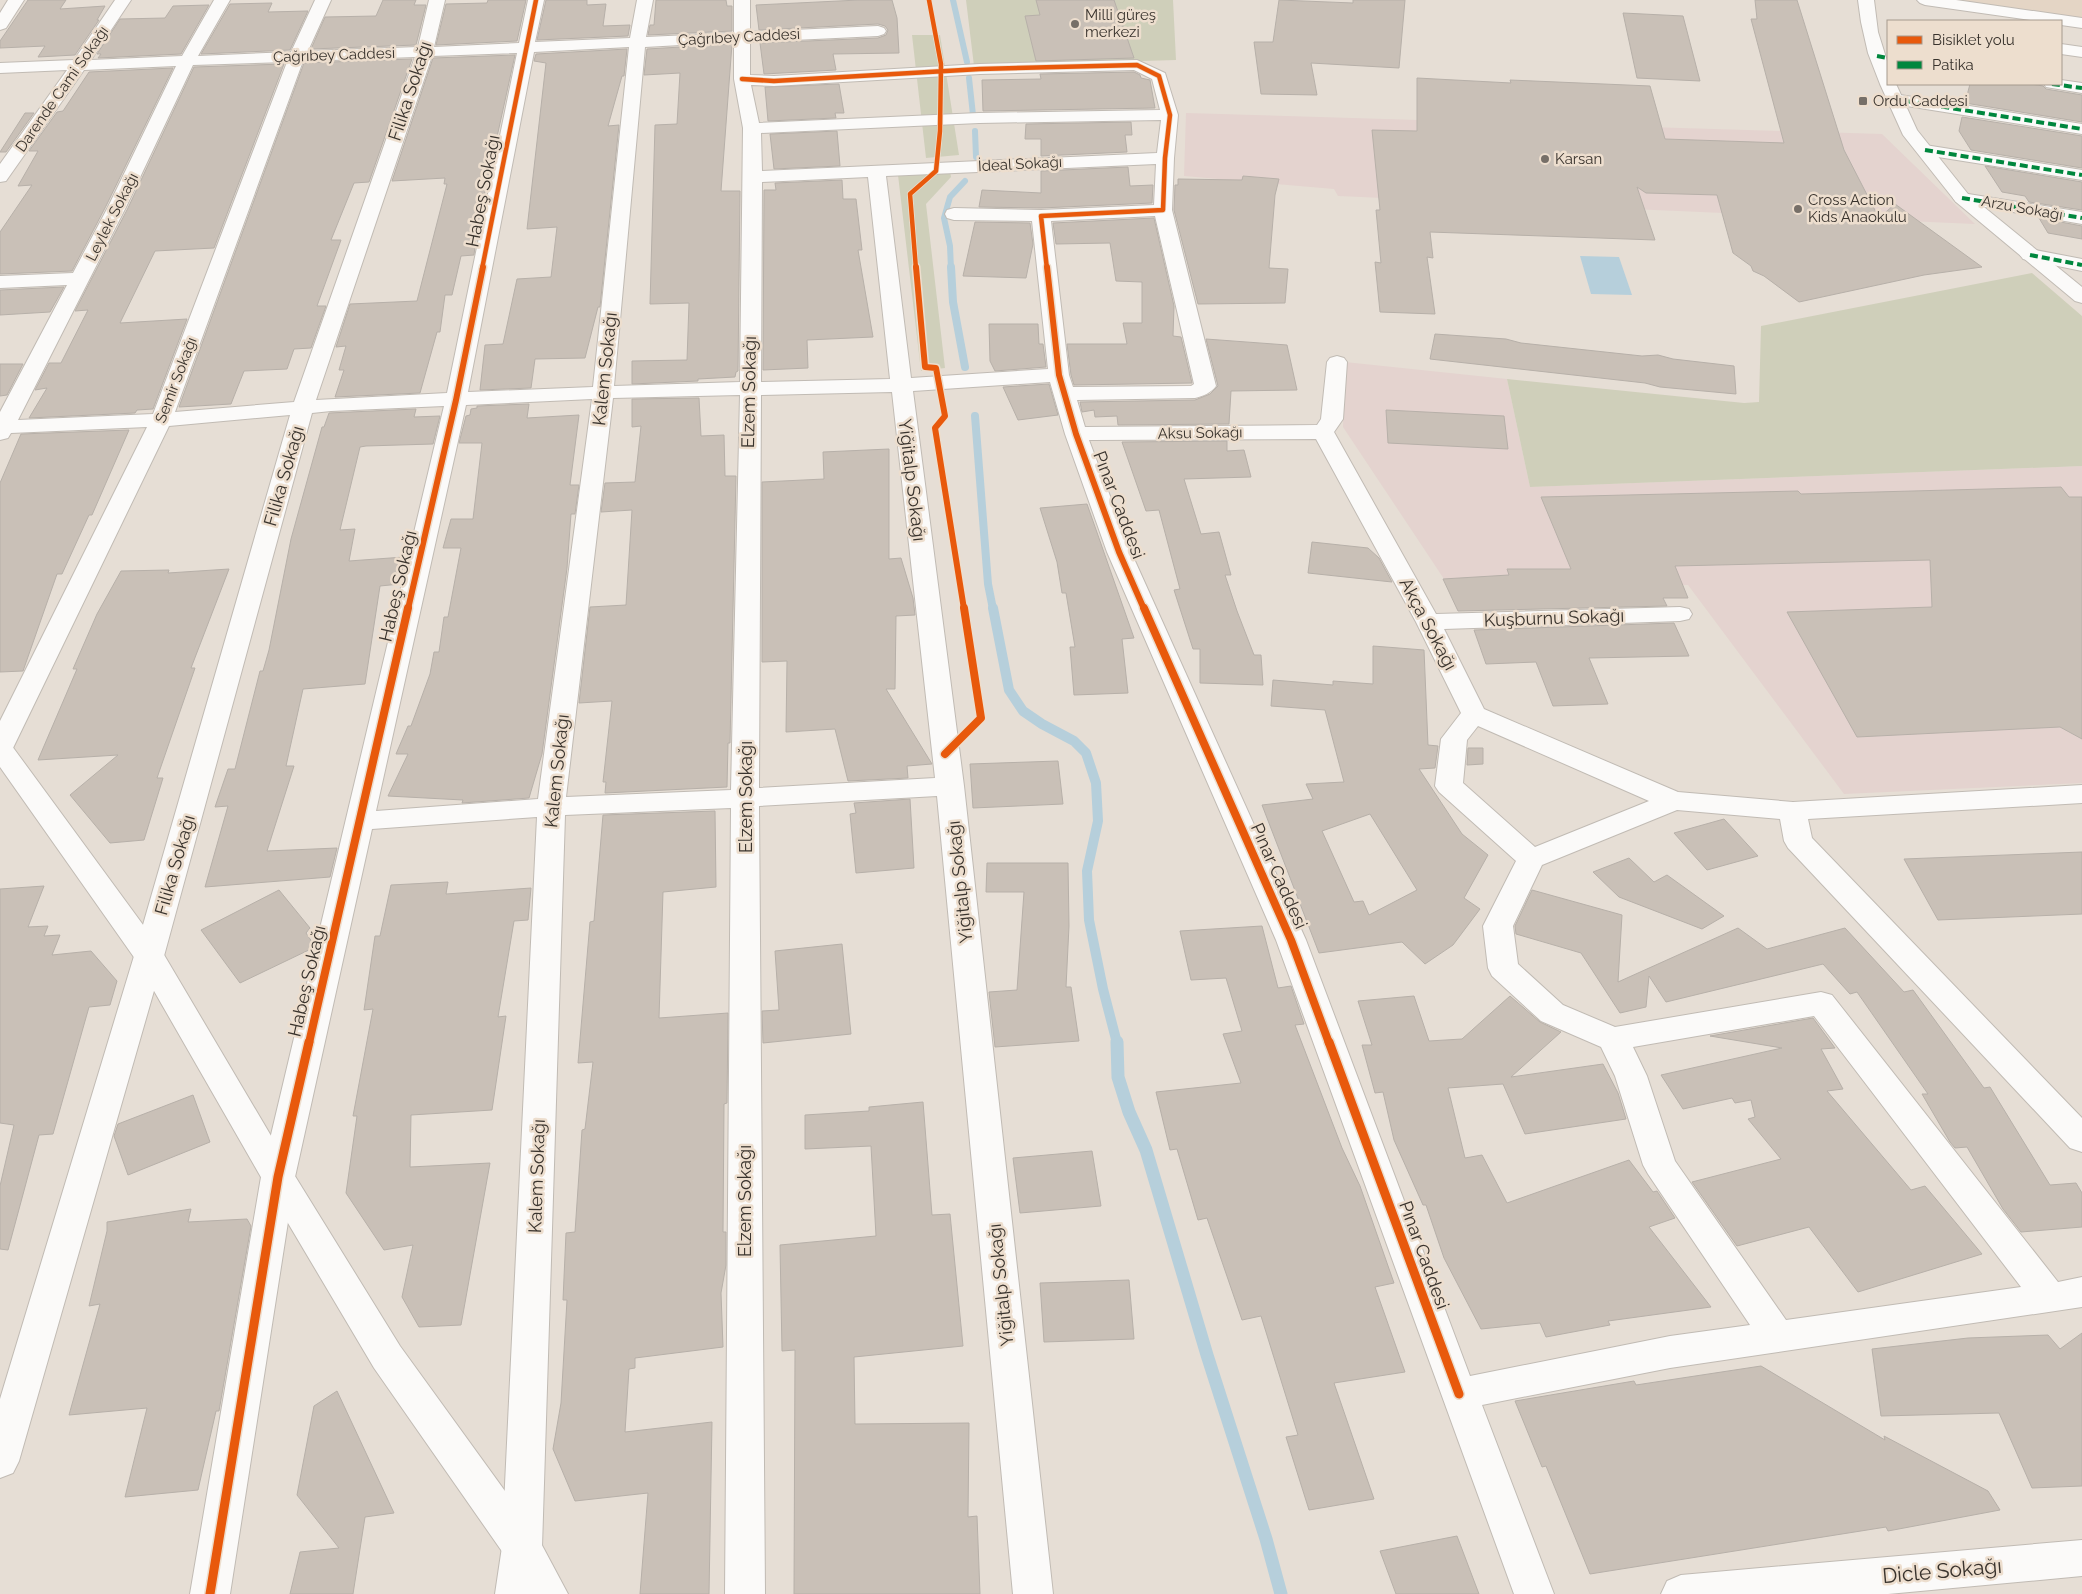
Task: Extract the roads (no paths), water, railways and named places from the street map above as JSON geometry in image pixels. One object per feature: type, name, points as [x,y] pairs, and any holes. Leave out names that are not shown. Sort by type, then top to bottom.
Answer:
[{"type":"street","points":[[0,25],[16,0]]},
{"type":"street","name":"Darende Cami Sokağı","points":[[0,177],[80,65],[123,0]]},
{"type":"street","name":"Leylek Sokağı","points":[[1,429],[117,207],[187,61],[222,0]]},
{"type":"street","name":"Semir Sokağı","points":[[0,748],[161,420],[297,57],[323,0]]},
{"type":"street","name":"Filika Sokağı","points":[[0,1461],[149,956],[303,408],[425,52],[437,0]]},
{"type":"street","name":"Habeş Sokağı","points":[[210,1594],[278,1177],[456,400],[536,0]]},
{"type":"street","name":"Kalem Sokağı","points":[[515,1594],[522,1547],[551,807],[603,393],[637,42],[645,0]]},
{"type":"street","name":"Elzem Sokağı","points":[[742,0],[742,79],[752,128],[753,177],[745,798],[745,1594]]},
{"type":"street","points":[[1855,0],[1874,21]]},
{"type":"street","points":[[1866,0],[1874,21],[1887,75]]},
{"type":"street","points":[[1925,0],[2062,20]]},
{"type":"street","points":[[2062,20],[2082,23]]},
{"type":"street","name":"Çağrıbey Caddesi","points":[[0,68],[425,52],[878,31]]},
{"type":"street","points":[[2062,48],[2082,52]]},
{"type":"street","points":[[1,429],[161,420],[303,408],[603,393],[1062,384],[1195,392],[1205,386],[1163,210],[1165,158],[1170,115],[1159,76],[1137,65],[980,69],[774,81],[742,79]]},
{"type":"street","points":[[2060,85],[2082,88]]},
{"type":"street","points":[[1890,89],[2082,129]]},
{"type":"street","points":[[1890,89],[1910,131],[1962,198],[2082,297]]},
{"type":"street","points":[[752,128],[979,118],[1170,115]]},
{"type":"street","points":[[1925,150],[2082,176]]},
{"type":"street","name":"İdeal Sokağı","points":[[753,177],[1165,158]]},
{"type":"street","name":"Yiğitalp Sokağı","points":[[876,171],[900,386],[950,786],[1033,1594]]},
{"type":"street","name":"Arzu Sokağı","points":[[1962,198],[2082,218]]},
{"type":"street","points":[[954,214],[1042,216],[1163,210]]},
{"type":"street","name":"Pınar Caddesi","points":[[1042,216],[1062,384],[1076,434],[1119,552],[1291,940],[1534,1594]]},
{"type":"street","points":[[2030,255],[2082,265]]},
{"type":"street","points":[[0,282],[80,278]]},
{"type":"street","points":[[1323,432],[1332,419],[1338,362]]},
{"type":"street","name":"Aksu Sokağı","points":[[1076,434],[1323,432]]},
{"type":"street","name":"Akça Sokağı","points":[[1323,432],[1428,622],[1474,714]]},
{"type":"street","name":"Kuşburnu Sokağı","points":[[1428,622],[1680,614]]},
{"type":"street","points":[[1531,859],[1449,786],[1454,739],[1474,714],[1674,801],[1793,811],[2082,794]]},
{"type":"street","points":[[0,748],[149,956],[278,1177],[387,1358],[522,1547],[548,1594]]},
{"type":"street","points":[[359,821],[551,807],[950,786]]},
{"type":"street","points":[[1674,801],[1531,859],[1498,926],[1503,968],[1552,1013],[1613,1039],[1821,1003],[2066,1295]]},
{"type":"street","points":[[1793,811],[1798,841],[2082,1139]]},
{"type":"street","points":[[1613,1039],[1630,1076],[1660,1165],[1777,1336]]},
{"type":"street","points":[[1459,1394],[1670,1352],[2066,1295]]},
{"type":"street","name":"Dicle Sokağı","points":[[1682,1594],[2082,1558]]},
{"type":"water","points":[[1580,256],[1619,257],[1632,295],[1591,294]]},
{"type":"waterway","points":[[953,0],[967,62]]},
{"type":"waterway","points":[[969,78],[973,115]]},
{"type":"waterway","points":[[975,131],[976,157]]},
{"type":"waterway","points":[[951,269],[950,246],[944,218],[950,197],[965,181]]},
{"type":"waterway","points":[[951,267],[953,302],[965,367]]},
{"type":"waterway","points":[[975,416],[988,584],[993,609]]},
{"type":"waterway","points":[[993,608],[1009,690],[1023,711],[1042,724],[1074,741],[1086,753],[1096,783],[1098,821],[1087,871],[1089,920],[1103,989],[1117,1043]]},
{"type":"waterway","points":[[1117,1042],[1118,1077],[1129,1112],[1146,1150],[1207,1355],[1266,1539],[1281,1594]]},
{"type":"place","name":"Milli güreş merkezi","points":[[1075,24]]},
{"type":"place","name":"Ordu Caddesi","points":[[1863,101]]},
{"type":"place","name":"Karsan","points":[[1545,159]]},
{"type":"place","name":"Cross Action Kids Anaokulu","points":[[1798,209]]}]
